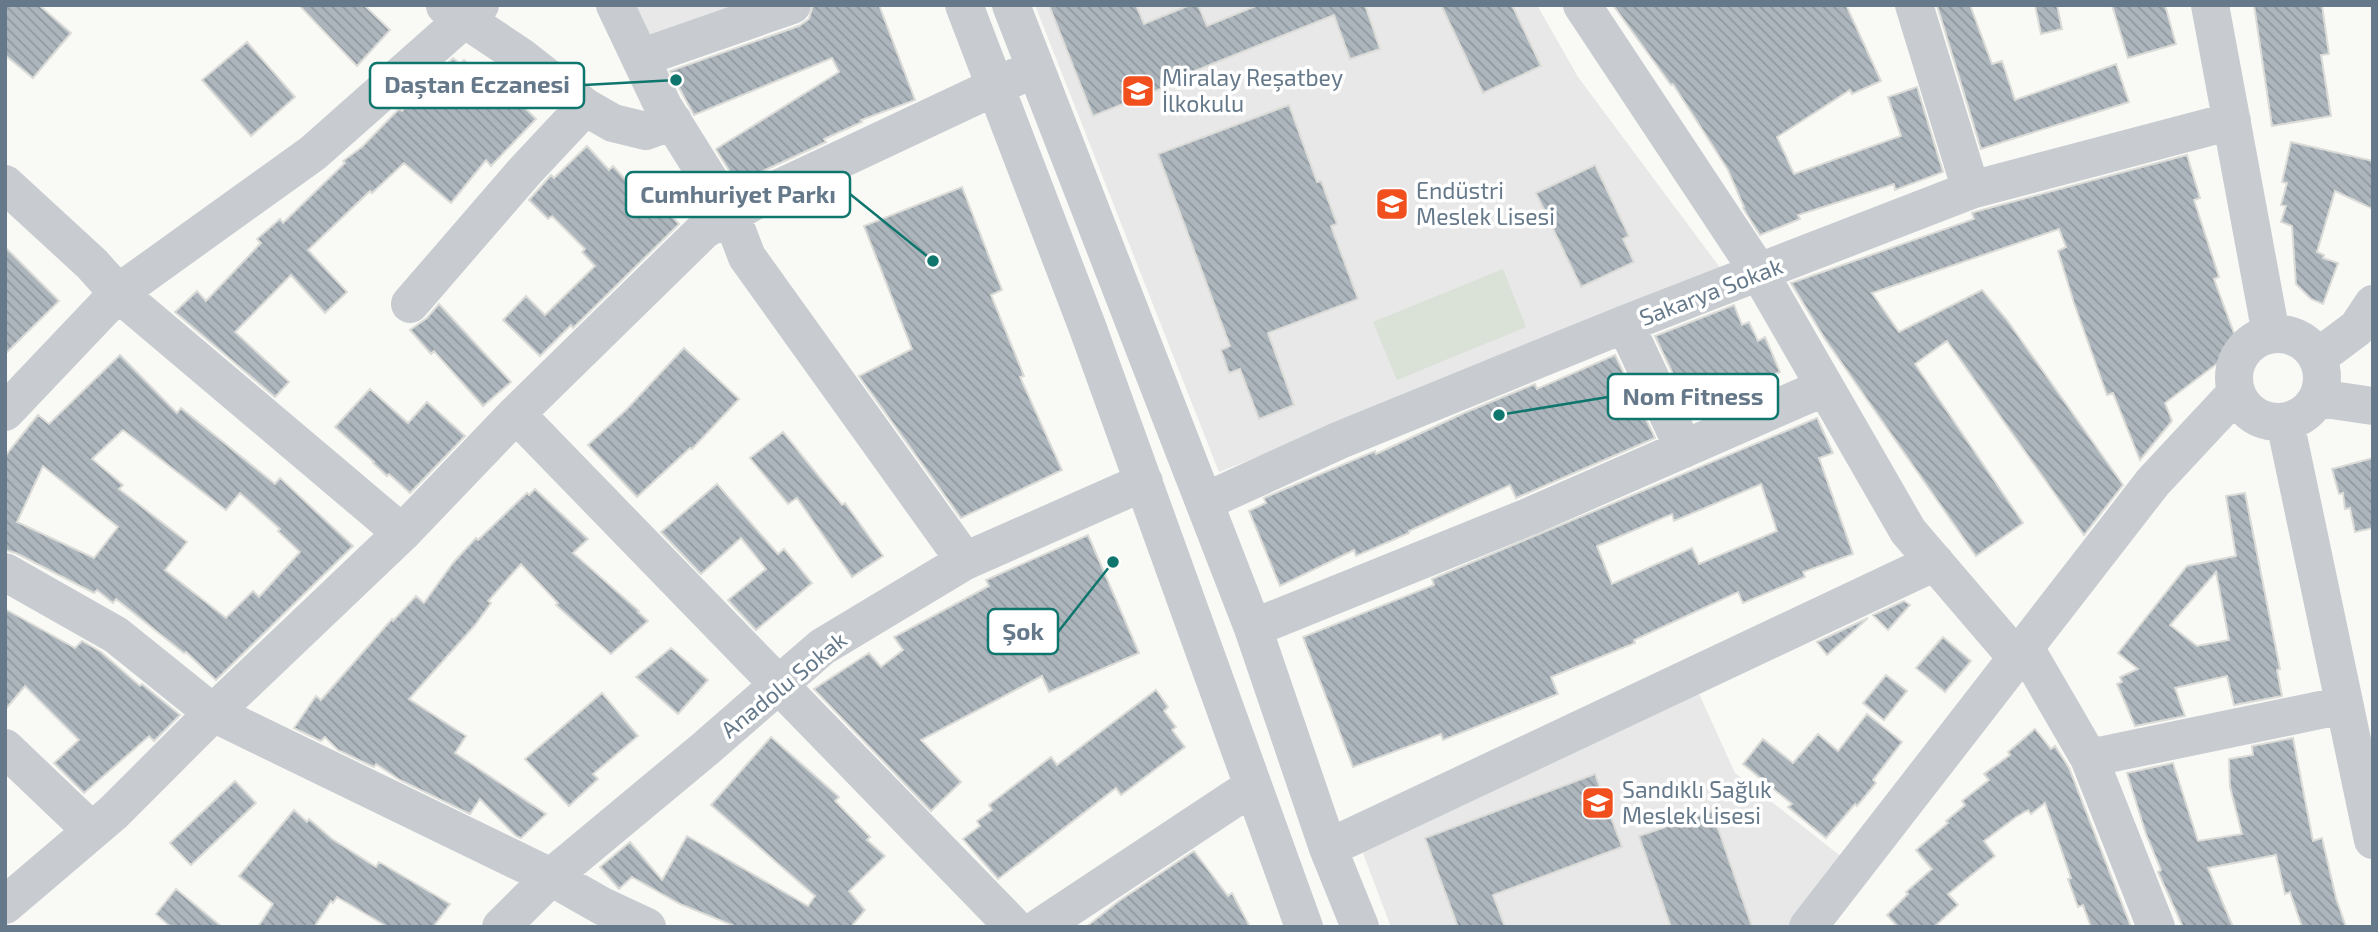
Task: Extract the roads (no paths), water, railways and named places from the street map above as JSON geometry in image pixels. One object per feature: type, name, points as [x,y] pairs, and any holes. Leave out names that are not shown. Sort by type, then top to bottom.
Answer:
[{"type":"street","points":[[615,5],[673,121],[731,215],[747,257],[965,561]]},
{"type":"street","points":[[640,58],[792,5]]},
{"type":"street","points":[[964,5],[1087,326],[1304,927]]},
{"type":"street","points":[[1011,5],[1253,628],[1328,848],[1360,927]]},
{"type":"street","points":[[1581,5],[1760,274],[1908,531],[2020,652],[2089,758],[2156,927]]},
{"type":"street","points":[[1914,5],[1971,190]]},
{"type":"street","points":[[2210,5],[2271,334]]},
{"type":"street","points":[[5,412],[118,293],[313,153],[463,10],[585,107],[613,123],[646,131],[673,121]]},
{"type":"street","points":[[5,905],[113,813],[213,713],[402,533],[516,414],[704,230],[767,194],[1035,68]]},
{"type":"street","points":[[410,304],[525,171],[585,107]]},
{"type":"street","name":"Sakarya Sokak","points":[[1204,502],[1340,440],[1625,324],[1760,274],[1971,190],[2232,121]]},
{"type":"street","points":[[5,184],[92,264],[118,293],[402,533]]},
{"type":"street","points":[[2317,358],[2357,328],[2373,304]]},
{"type":"street","points":[[1625,324],[1684,449]]},
{"type":"street","points":[[2271,334],[2285,334],[2309,347],[2317,358],[2322,371],[2318,398],[2309,410],[2298,418],[2285,422],[2270,422],[2255,417],[2244,407],[2236,393],[2236,363],[2244,350],[2256,340],[2271,334]]},
{"type":"street","points":[[1253,628],[1528,517],[1825,387]]},
{"type":"street","points":[[1808,927],[2152,482],[2236,393]]},
{"type":"street","points":[[2318,398],[2373,406]]},
{"type":"street","points":[[516,414],[1014,927]]},
{"type":"street","points":[[2285,422],[2344,705],[2363,746],[2373,840]]},
{"type":"street","name":"Anadolu Sokak","points":[[501,927],[551,877],[822,647],[965,561],[1144,482]]},
{"type":"street","points":[[1328,848],[1935,562]]},
{"type":"street","points":[[5,572],[116,635],[213,713],[648,927]]},
{"type":"street","points":[[2089,758],[2344,705]]},
{"type":"street","points":[[5,748],[92,831]]},
{"type":"street","points":[[1040,927],[1253,786]]},
{"type":"place","name":"Daştan Eczanesi","points":[[676,80]]},
{"type":"place","name":"Miralay Reşatbey İlkokulu","points":[[1138,91]]},
{"type":"place","name":"Endüstri Meslek Lisesi","points":[[1392,204]]},
{"type":"place","name":"Cumhuriyet Parkı","points":[[933,261]]},
{"type":"place","name":"Nom Fitness","points":[[1499,415]]},
{"type":"place","name":"Şok","points":[[1113,562]]},
{"type":"place","name":"Sandıklı Sağlık Meslek Lisesi","points":[[1598,803]]}]
